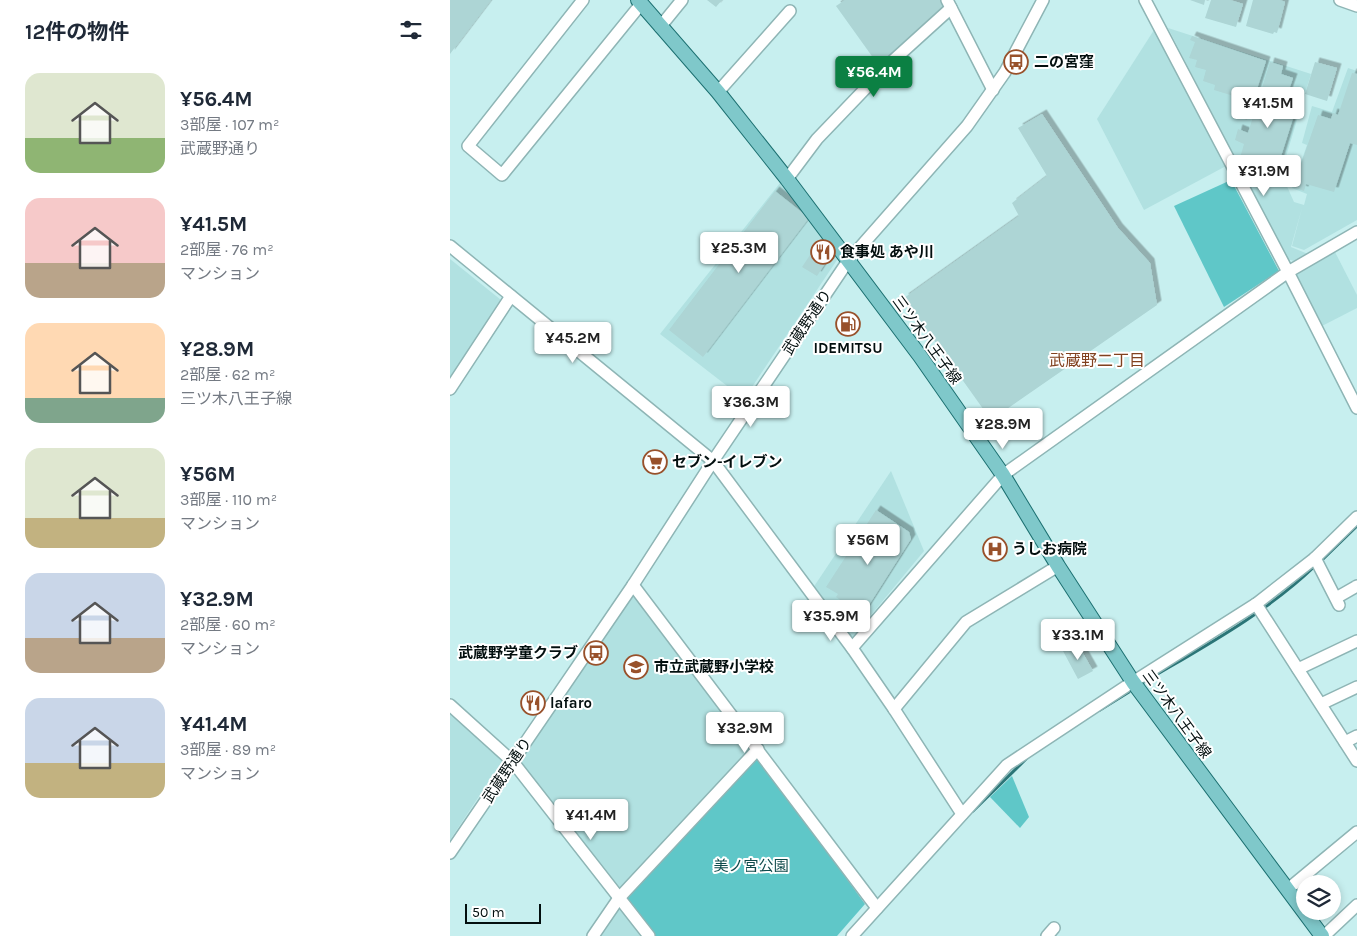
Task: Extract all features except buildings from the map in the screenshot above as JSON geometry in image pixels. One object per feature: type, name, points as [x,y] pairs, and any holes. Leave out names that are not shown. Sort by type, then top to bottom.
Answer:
[{"type":"main road","name":"三ツ木八王子線","points":[[640,2],[718,92],[787,179],[920,356],[1003,475],[1058,566],[1133,682],[1323,936]]},
{"type":"street","points":[[583,0],[468,146],[502,174],[640,2]]},
{"type":"street","points":[[660,27],[682,0]]},
{"type":"street","name":"武蔵野通り","points":[[450,853],[633,585],[713,461],[848,261],[967,126],[994,90],[1043,0]]},
{"type":"street","points":[[1145,0],[1357,408]]},
{"type":"street","points":[[1340,0],[1357,6]]},
{"type":"street","points":[[787,179],[817,139],[886,66],[949,4],[994,90]]},
{"type":"street","points":[[718,92],[790,11]]},
{"type":"street","points":[[852,648],[1003,475],[1288,272],[1357,232]]},
{"type":"street","points":[[450,246],[713,461],[852,648],[962,814]]},
{"type":"street","points":[[450,388],[511,296]]},
{"type":"street","points":[[852,936],[1006,765],[1133,682],[1259,609],[1317,562],[1357,517]]},
{"type":"street","points":[[1317,562],[1337,602],[1357,586]]},
{"type":"street","points":[[894,709],[966,622],[1058,566]]},
{"type":"street","points":[[633,585],[877,908]]},
{"type":"street","points":[[1259,609],[1357,761]]},
{"type":"street","points":[[1298,669],[1357,642]]},
{"type":"street","points":[[1321,704],[1357,687]]},
{"type":"street","points":[[450,705],[513,762],[649,936]]},
{"type":"street","points":[[1345,742],[1357,736]]},
{"type":"street","points":[[593,936],[620,898],[758,749]]},
{"type":"street","points":[[1287,890],[1357,832]]},
{"type":"street","points":[[1323,936],[1357,905]]},
{"type":"shaded area","points":[[1168,28],[1311,74],[1281,173],[1294,202],[1304,205],[1307,194],[1292,188],[1307,145],[1302,143],[1312,106],[1332,112],[1348,68],[1357,71],[1357,220],[1304,250],[1292,246],[1302,208],[1291,247],[1308,254],[1294,261],[1287,259]]},
{"type":"shaded area","points":[[1154,30],[1226,166],[1144,210],[1097,119]]},
{"type":"shaded area","points":[[780,183],[839,257],[744,399],[660,334]]},
{"type":"shaded area","points":[[1335,252],[1357,295],[1357,308],[1320,327],[1296,282],[1296,274]]},
{"type":"shaded area","points":[[450,259],[506,304],[450,388]]},
{"type":"shaded area","points":[[891,471],[924,551],[852,638],[813,588]]},
{"type":"shaded area","name":"市立武蔵野小学校","points":[[633,585],[758,749],[619,898],[513,762]]},
{"type":"shaded area","points":[[450,712],[503,760],[450,840]]},
{"type":"shaded area","points":[[619,907],[640,936],[599,936]]},
{"type":"green space","points":[[1231,180],[1279,271],[1224,307],[1174,206]]},
{"type":"green space","name":"美ノ宮公園","points":[[758,756],[865,904],[837,936],[654,936],[625,899]]},
{"type":"green space","points":[[1012,776],[1029,817],[1020,828],[990,797]]},
{"type":"waterway","points":[[1320,562],[1357,526]]},
{"type":"waterway","points":[[1144,682],[1211,643],[1254,615],[1315,566]]},
{"type":"waterway","points":[[1100,710],[1129,692]]},
{"type":"waterway","points":[[973,811],[1026,759]]},
{"type":"place","name":"二の宮窪","points":[[1016,62]]},
{"type":"place","name":"食事処 あや川","points":[[823,252]]},
{"type":"place","name":"IDEMITSU","points":[[848,324]]},
{"type":"place","name":"セブン-イレブン","points":[[655,462]]},
{"type":"place","name":"うしお病院","points":[[995,549]]},
{"type":"place","name":"武蔵野学童クラブ","points":[[596,653]]},
{"type":"place","name":"市立武蔵野小学校","points":[[636,667]]},
{"type":"place","name":"lafaro","points":[[533,703]]},
{"type":"district","name":"武蔵野二丁目","points":[[1097,360]]}]
